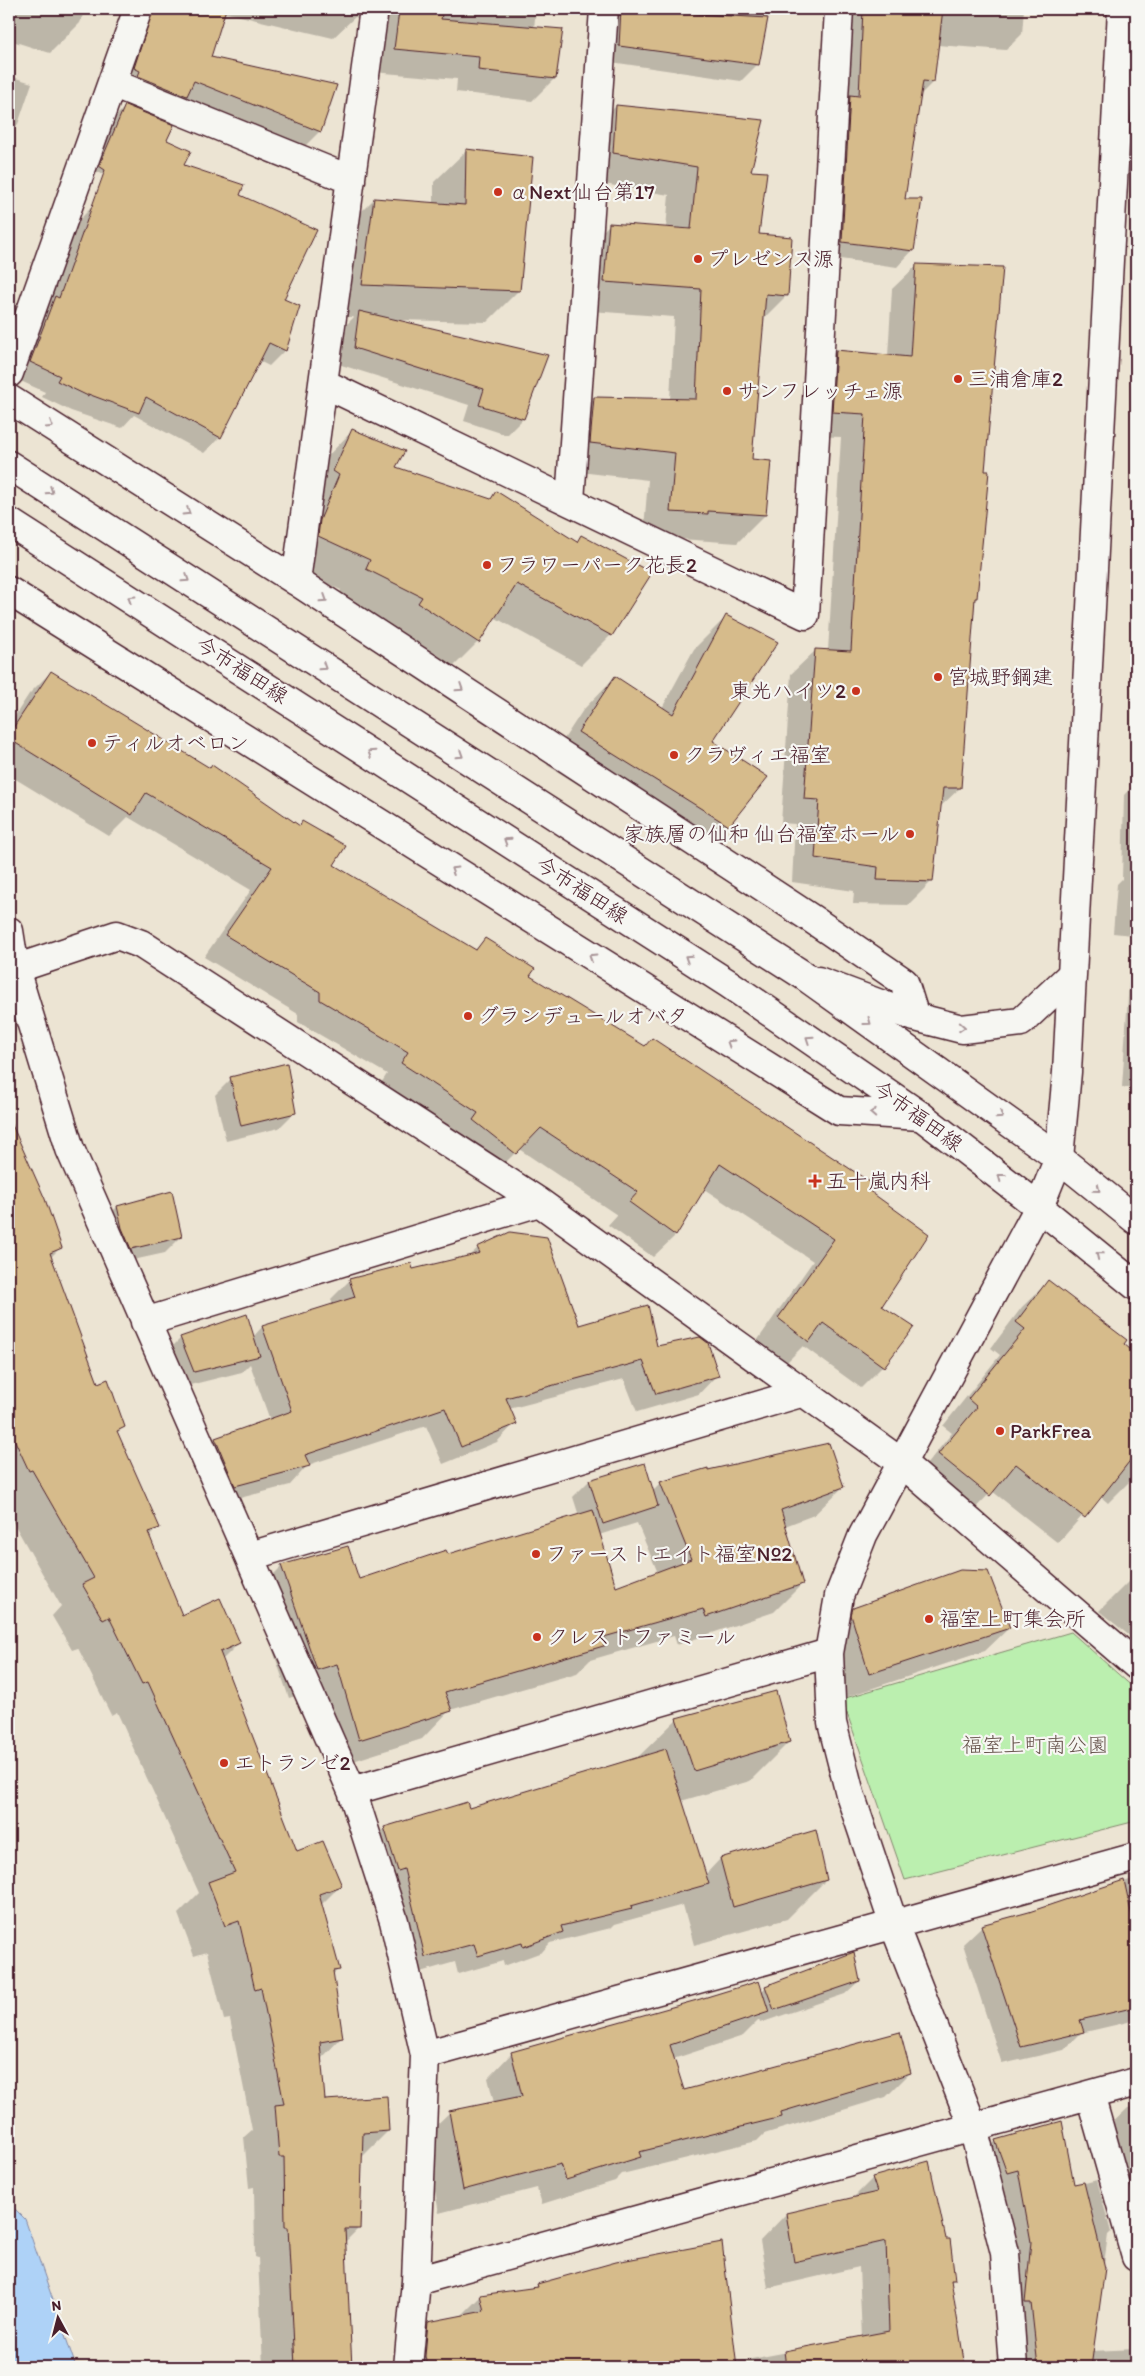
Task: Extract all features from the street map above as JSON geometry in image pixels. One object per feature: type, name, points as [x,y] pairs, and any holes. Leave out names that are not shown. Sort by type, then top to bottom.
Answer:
[{"type":"street","points":[[9,373],[138,9]]},
{"type":"street","points":[[296,580],[374,9]]},
{"type":"street","points":[[570,501],[604,9]]},
{"type":"street","points":[[323,382],[805,615],[839,9]]},
{"type":"street","points":[[1013,2367],[1005,2252],[973,2127],[894,1925],[850,1794],[832,1724],[829,1653],[839,1596],[863,1535],[1039,1206],[1059,1158],[1067,1072],[1070,976],[1122,9]]},
{"type":"street","points":[[112,83],[351,180]]},
{"type":"street","points":[[9,399],[296,580],[812,919],[904,982],[915,1017]]},
{"type":"street","points":[[9,465],[803,975],[1059,1158],[1136,1220]]},
{"type":"street","name":"今市福田線","points":[[9,522],[729,984],[921,1116],[1039,1206],[1136,1286]]},
{"type":"street","points":[[9,591],[839,1112],[921,1116]]},
{"type":"street","points":[[9,931],[15,969],[70,1149],[352,1791],[394,1921],[425,2055],[416,2281],[408,2367]]},
{"type":"street","points":[[15,969],[117,935],[141,944],[539,1202],[804,1392],[902,1463],[1136,1664]]},
{"type":"street","points":[[803,975],[915,1017],[962,1029],[1020,1022],[1070,976]]},
{"type":"street","points":[[145,1322],[539,1202]]},
{"type":"street","points":[[250,1556],[804,1392]]},
{"type":"street","points":[[352,1791],[829,1653]]},
{"type":"street","points":[[425,2055],[1136,1857]]},
{"type":"street","points":[[416,2281],[1136,2082]]},
{"type":"street","points":[[1090,2095],[1136,2256]]},
{"type":"green space","name":"福室上町南公園","points":[[1071,1632],[1136,1690],[1136,1821],[905,1880],[842,1699]]},
{"type":"water","points":[[9,2203],[25,2219],[76,2367],[9,2367]]},
{"type":"building","points":[[153,9],[226,9],[211,57],[337,85],[321,132],[194,81],[187,96],[138,76],[140,71],[134,68]]},
{"type":"building","points":[[621,9],[667,9],[697,14],[768,18],[759,65],[619,46]]},
{"type":"building","points":[[863,9],[943,9],[934,82],[923,81],[905,199],[922,199],[914,251],[842,242],[850,95],[859,96]]},
{"type":"building","points":[[399,11],[442,15],[441,19],[563,29],[556,79],[478,70],[479,57],[394,49]]},
{"type":"building","points":[[125,105],[174,125],[167,140],[191,151],[184,165],[244,185],[240,195],[317,230],[284,299],[300,306],[286,351],[269,343],[221,438],[146,397],[139,413],[88,394],[88,396],[57,381],[60,376],[30,362],[55,296],[59,298],[105,170],[99,166]]},
{"type":"building","points":[[616,105],[764,120],[751,171],[767,172],[759,234],[792,237],[788,296],[766,294],[752,459],[771,461],[766,515],[708,511],[708,514],[670,512],[675,453],[590,443],[594,397],[696,399],[701,289],[604,282],[609,223],[691,229],[697,167],[613,153]]},
{"type":"building","name":"αNext仙台第17","points":[[466,149],[533,157],[520,291],[362,285],[374,198],[465,205]]},
{"type":"building","points":[[916,264],[1003,267],[985,471],[989,471],[977,598],[975,598],[961,788],[943,788],[933,882],[877,880],[878,867],[815,858],[819,800],[804,799],[815,649],[851,651],[865,414],[832,412],[836,350],[910,357]]},
{"type":"building","points":[[359,311],[548,355],[524,419],[479,405],[484,389],[354,348]]},
{"type":"building","points":[[352,429],[405,451],[396,467],[491,499],[496,491],[577,542],[581,535],[652,573],[612,636],[517,584],[479,643],[418,603],[422,597],[366,569],[370,560],[318,536],[320,520],[339,475],[333,471]]},
{"type":"building","name":"クラヴィエ福室","points":[[726,615],[778,642],[713,741],[768,777],[729,826],[578,732],[615,676],[673,714]]},
{"type":"building","points":[[51,671],[210,768],[212,765],[300,826],[302,821],[346,846],[334,865],[476,950],[485,938],[535,969],[530,976],[645,1046],[652,1038],[873,1184],[868,1190],[929,1234],[882,1306],[914,1327],[884,1367],[823,1323],[809,1342],[778,1318],[834,1239],[720,1164],[676,1236],[629,1202],[638,1192],[541,1128],[516,1154],[473,1120],[478,1113],[401,1063],[408,1052],[320,1000],[320,992],[225,935],[272,867],[146,793],[132,815],[9,739],[9,734]]},
{"type":"building","points":[[287,1063],[296,1113],[241,1126],[230,1077]]},
{"type":"building","points":[[9,1118],[45,1199],[62,1248],[50,1253],[98,1383],[108,1379],[125,1427],[117,1431],[160,1528],[148,1532],[182,1615],[220,1598],[240,1643],[220,1652],[297,1851],[323,1841],[342,1886],[319,1894],[340,1970],[333,1971],[343,2038],[320,2042],[325,2100],[387,2096],[389,2131],[363,2133],[360,2229],[345,2229],[352,2367],[295,2367],[288,2227],[285,2227],[284,2157],[279,2157],[275,2105],[284,2104],[261,1988],[255,1990],[239,1921],[225,1926],[208,1882],[235,1872],[148,1682],[142,1684],[109,1617],[103,1620],[82,1584],[94,1578],[32,1470],[29,1471],[9,1428]]},
{"type":"building","points":[[172,1191],[182,1237],[131,1249],[122,1228],[117,1206]]},
{"type":"building","points":[[510,1232],[547,1237],[579,1325],[648,1305],[657,1346],[700,1337],[708,1343],[719,1376],[656,1394],[643,1361],[506,1398],[517,1424],[461,1447],[445,1408],[305,1455],[310,1466],[235,1486],[215,1438],[292,1411],[262,1326],[355,1297],[349,1279],[411,1263],[413,1269],[480,1253],[477,1247]]},
{"type":"building","points":[[1048,1280],[1127,1340],[1124,1344],[1136,1354],[1136,1453],[1085,1518],[1016,1464],[990,1496],[938,1454],[977,1407],[968,1399],[1025,1329],[1016,1322]]},
{"type":"building","points":[[247,1314],[260,1356],[194,1372],[180,1337]]},
{"type":"building","points":[[829,1443],[844,1487],[781,1510],[803,1584],[706,1617],[703,1609],[604,1637],[607,1645],[445,1692],[452,1711],[359,1740],[337,1664],[317,1670],[281,1565],[348,1546],[359,1579],[446,1550],[448,1554],[593,1510],[616,1587],[691,1559],[660,1482],[708,1468],[708,1470]]},
{"type":"building","points":[[645,1463],[658,1506],[603,1524],[589,1480]]},
{"type":"building","name":"福室上町集会所","points":[[960,1570],[988,1571],[1010,1628],[869,1674],[851,1615],[853,1608]]},
{"type":"building","points":[[776,1691],[790,1742],[694,1771],[676,1718]]},
{"type":"building","points":[[666,1749],[709,1884],[631,1906],[632,1909],[561,1926],[563,1932],[523,1947],[522,1943],[478,1956],[474,1944],[425,1957],[404,1869],[398,1871],[384,1827],[467,1802],[469,1808]]},
{"type":"building","points":[[816,1830],[827,1880],[733,1907],[720,1858]]},
{"type":"building","points":[[1124,1880],[1136,1935],[1136,2007],[1080,2020],[1084,2032],[1021,2047],[981,1925],[1029,1912]]},
{"type":"building","points":[[854,1952],[860,1981],[774,2010],[765,1986]]},
{"type":"building","points":[[759,1981],[769,2012],[670,2045],[684,2090],[900,2032],[911,2073],[781,2112],[782,2117],[639,2152],[641,2157],[566,2180],[561,2164],[463,2190],[449,2111],[522,2096],[511,2052]]},
{"type":"building","points":[[1062,2121],[1074,2184],[1084,2182],[1105,2268],[1091,2367],[1038,2367],[1031,2303],[1025,2303],[1031,2242],[1018,2170],[1007,2173],[995,2140]]},
{"type":"building","points":[[929,2161],[946,2239],[950,2239],[955,2280],[951,2280],[965,2367],[786,2367],[784,2351],[889,2331],[886,2241],[794,2262],[786,2213],[877,2192],[872,2177]]},
{"type":"building","points":[[722,2242],[737,2367],[427,2367],[425,2356],[428,2322],[484,2311],[480,2295],[538,2287],[537,2284],[616,2262]]},
{"type":"place","name":"αNext仙台第17","points":[[498,192]]},
{"type":"place","name":"プレゼンス源","points":[[698,259]]},
{"type":"place","name":"三浦倉庫2","points":[[958,379]]},
{"type":"place","name":"サンフレッチェ源","points":[[727,391]]},
{"type":"place","name":"フラワーパーク花長2","points":[[487,565]]},
{"type":"place","name":"宮城野鋼建","points":[[938,677]]},
{"type":"place","name":"東光ハイツ2","points":[[856,691]]},
{"type":"place","name":"ティルオベロン","points":[[92,743]]},
{"type":"place","name":"クラヴィエ福室","points":[[674,755]]},
{"type":"place","name":"家族層の仙和 仙台福室ホール","points":[[910,834]]},
{"type":"place","name":"グランデュールオバタ","points":[[468,1016]]},
{"type":"place","name":"五十嵐内科","points":[[815,1181]]},
{"type":"place","name":"ParkFrea","points":[[1000,1431]]},
{"type":"place","name":"ファーストエイト福室№2","points":[[536,1554]]},
{"type":"place","name":"福室上町集会所","points":[[929,1619]]},
{"type":"place","name":"クレストファミール","points":[[537,1637]]},
{"type":"place","name":"エトランゼ2","points":[[224,1763]]}]
